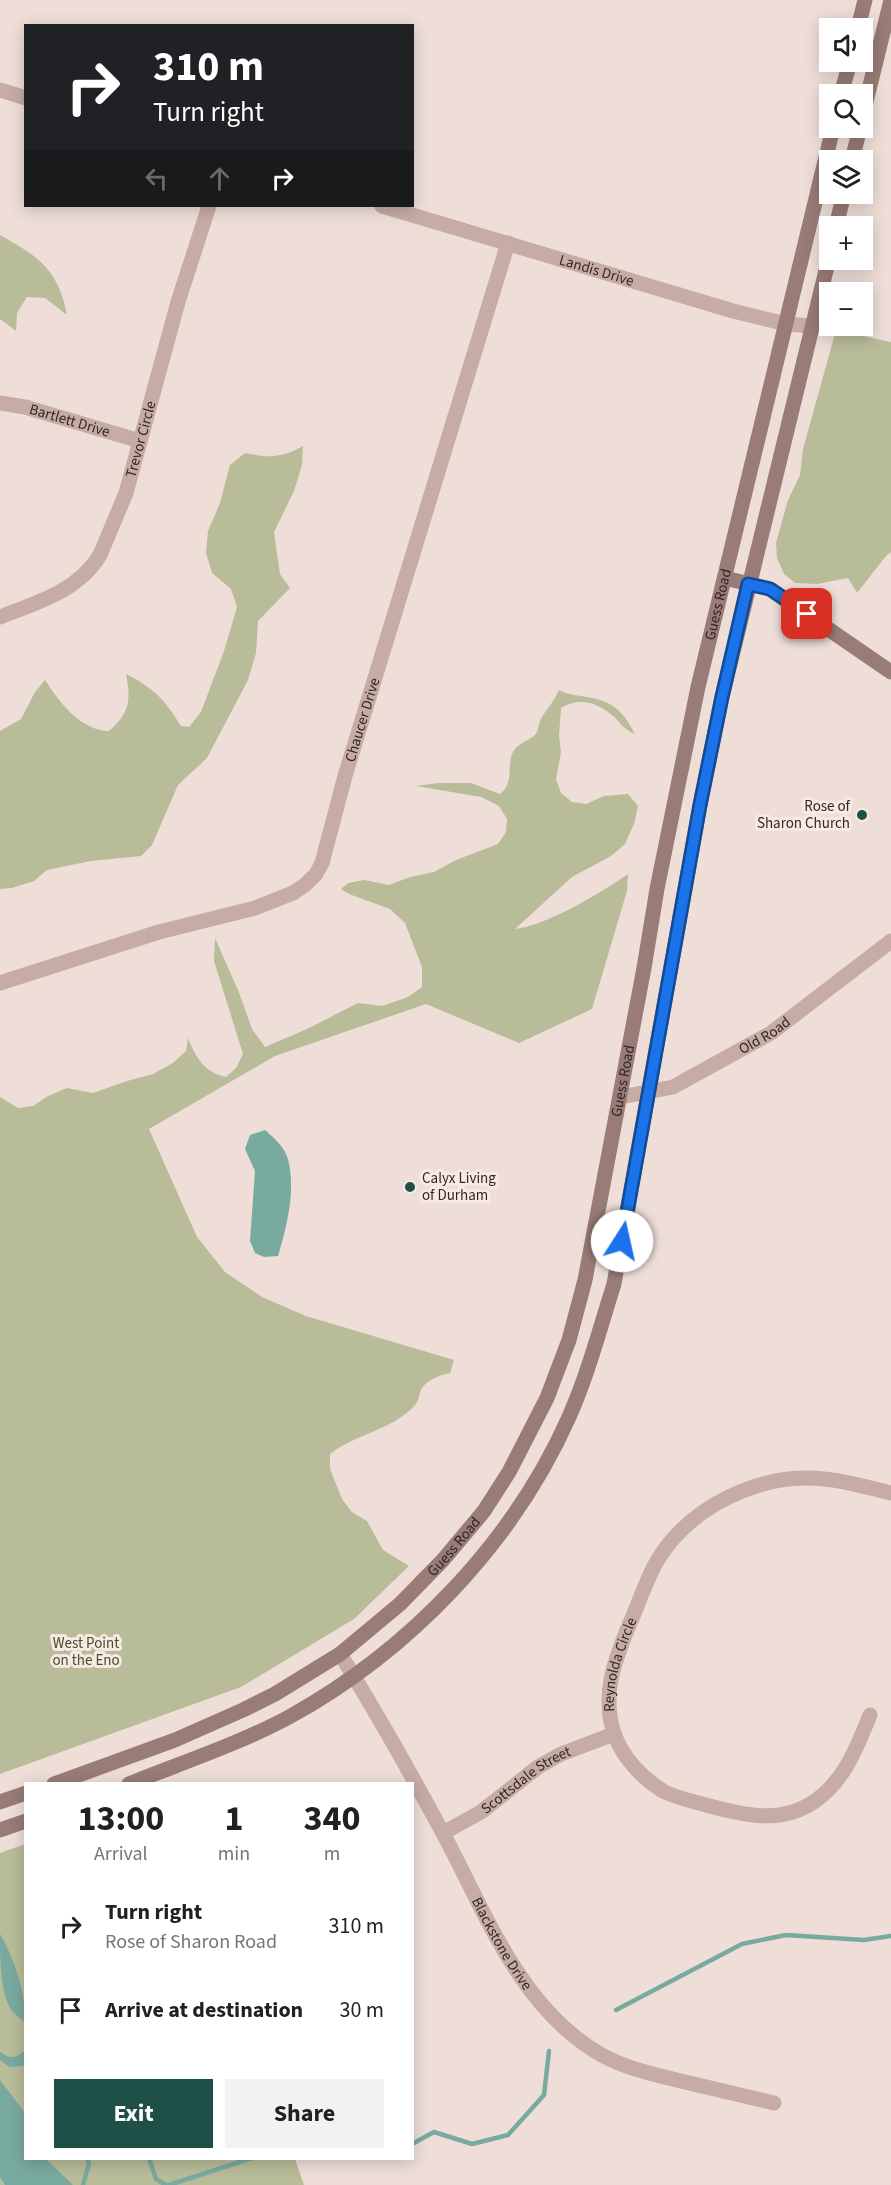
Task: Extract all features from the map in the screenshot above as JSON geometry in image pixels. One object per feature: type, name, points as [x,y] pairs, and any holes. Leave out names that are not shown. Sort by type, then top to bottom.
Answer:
[{"type":"main road","points":[[860,18],[865,0]]},
{"type":"main road","points":[[870,84],[891,0]]},
{"type":"main road","name":"Guess Road","points":[[60,1782],[175,1740],[243,1710],[275,1694],[340,1654],[400,1604],[443,1560],[484,1512],[509,1472],[547,1398],[569,1340],[585,1280],[693,710],[831,138]]},
{"type":"main road","name":"Guess Road","points":[[134,1782],[286,1718],[342,1686],[402,1638],[474,1566],[513,1516],[545,1463],[569,1416],[614,1284],[702,794],[722,697],[826,270]]},
{"type":"main road","points":[[725,578],[770,589],[891,672]]},
{"type":"main road","points":[[0,1802],[24,1794]]},
{"type":"main road","points":[[3,1829],[24,1822]]},
{"type":"street","points":[[0,90],[24,97]]},
{"type":"street","name":"Trevor Circle","points":[[0,617],[63,592],[94,564],[126,493],[178,302],[209,207]]},
{"type":"street","name":"Landis Drive","points":[[385,207],[733,311],[786,324],[812,326]]},
{"type":"street","name":"Chaucer Drive","points":[[0,983],[159,932],[263,905],[292,893],[316,874],[327,850],[335,807],[508,243]]},
{"type":"street","name":"Bartlett Drive","points":[[0,403],[25,407],[140,441]]},
{"type":"street","name":"Old Road","points":[[621,1097],[672,1087],[771,1033],[891,941]]},
{"type":"street","name":"Reynolda Circle","points":[[870,1714],[854,1754],[843,1774],[828,1792],[799,1810],[758,1817],[741,1815],[680,1798],[664,1791],[636,1768],[624,1753],[614,1734],[608,1698],[614,1663],[658,1561],[680,1533],[699,1516],[736,1493],[780,1480],[825,1479],[891,1493]]},
{"type":"street","name":"Blackstone Drive","points":[[340,1654],[443,1833],[526,1988],[543,2008],[579,2040],[601,2054],[650,2073],[774,2103]]},
{"type":"street","name":"Scottsdale Street","points":[[443,1833],[481,1812],[538,1767],[561,1755],[614,1734]]},
{"type":"green space","points":[[0,235],[26,250],[45,266],[58,286],[67,315],[45,298],[27,297],[17,313],[16,331],[0,319]]},
{"type":"green space","points":[[834,336],[864,336],[891,342],[891,552],[857,593],[848,578],[817,584],[795,583],[784,574],[777,558],[776,543],[788,500],[800,475],[803,449]]},
{"type":"green space","points":[[303,446],[302,465],[294,491],[274,532],[280,574],[290,588],[258,621],[256,653],[248,680],[207,758],[178,785],[152,845],[141,856],[91,861],[47,870],[34,881],[0,889],[0,731],[21,719],[35,692],[45,680],[72,714],[89,726],[109,731],[121,718],[127,706],[126,674],[144,684],[158,696],[181,726],[189,727],[201,712],[224,651],[237,607],[231,589],[212,573],[206,553],[208,531],[220,503],[230,465],[245,453],[275,456]]},
{"type":"green space","name":"West Point on the Eno","points":[[559,690],[610,704],[626,719],[635,734],[607,711],[594,704],[581,702],[561,708],[559,736],[561,752],[556,779],[561,793],[572,802],[586,804],[604,796],[628,794],[638,806],[634,824],[625,844],[611,856],[572,877],[515,929],[528,927],[558,915],[589,899],[628,874],[627,891],[592,1009],[519,1043],[426,1004],[275,1056],[149,1129],[197,1237],[225,1272],[262,1297],[306,1316],[454,1360],[450,1373],[428,1382],[421,1390],[416,1403],[406,1413],[330,1454],[330,1469],[342,1499],[352,1512],[367,1521],[383,1550],[409,1566],[354,1619],[241,1687],[0,1774],[0,1097],[18,1108],[33,1106],[48,1096],[67,1088],[93,1093],[153,1074],[173,1063],[186,1051],[188,1038],[194,1052],[206,1068],[226,1077],[236,1068],[243,1054],[214,961],[215,938],[252,1029],[265,1047],[358,1003],[382,1006],[408,997],[422,987],[422,967],[405,923],[390,909],[341,889],[348,883],[364,880],[389,885],[410,877],[434,872],[456,860],[498,844],[506,832],[507,819],[499,806],[481,797],[416,786],[471,783],[500,794],[509,780],[512,754],[519,745],[536,734],[541,719]]},
{"type":"green space","points":[[24,1844],[24,2160],[295,2160],[304,2185],[0,2185],[0,1853]]},
{"type":"water","points":[[265,1130],[284,1150],[288,1159],[291,1195],[278,1256],[264,1257],[255,1253],[250,1241],[255,1171],[245,1149],[250,1135]]},
{"type":"water","points":[[0,1934],[18,1977],[24,2000],[24,2022],[11,2010],[7,2002],[1,1974]]},
{"type":"water","points":[[24,2051],[23,2066],[9,2067],[0,2060],[0,2052],[13,2057]]},
{"type":"water","points":[[0,2080],[24,2112],[24,2160],[47,2160],[73,2185],[5,2185],[0,2177]]},
{"type":"waterway","points":[[616,2010],[742,1944],[786,1935],[864,1940],[891,1936]]},
{"type":"waterway","points":[[414,2143],[434,2132],[472,2144],[508,2135],[544,2095],[549,2051]]},
{"type":"waterway","points":[[83,2185],[88,2160]]},
{"type":"waterway","points":[[150,2160],[156,2179],[166,2185]]},
{"type":"waterway","points":[[169,2185],[246,2160]]},
{"type":"place","name":"Rose of Sharon Church","points":[[862,815]]},
{"type":"place","name":"Calyx Living of Durham","points":[[410,1187]]},
{"type":"route","points":[[622,1241],[700,805],[748,584],[770,589],[807,614]]}]
